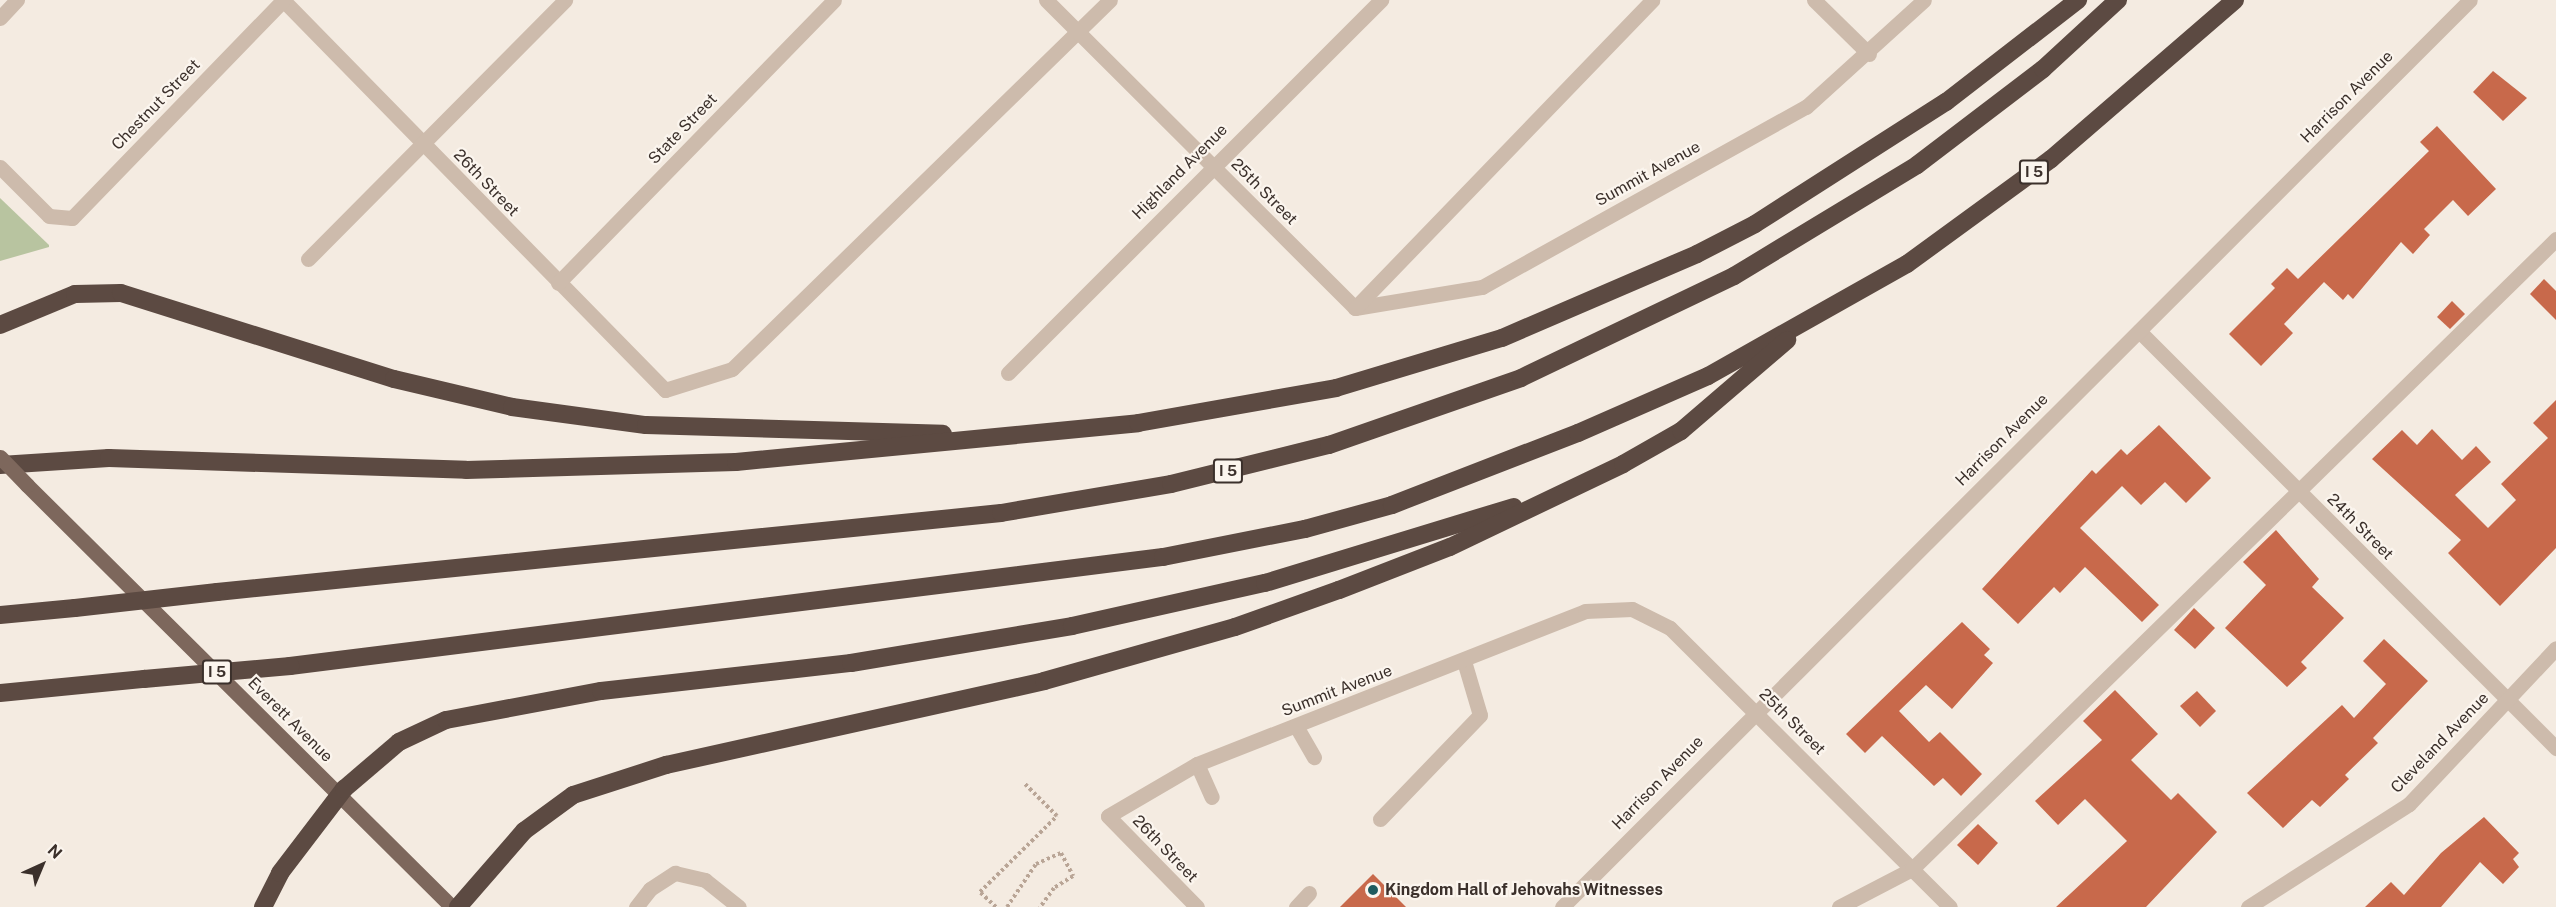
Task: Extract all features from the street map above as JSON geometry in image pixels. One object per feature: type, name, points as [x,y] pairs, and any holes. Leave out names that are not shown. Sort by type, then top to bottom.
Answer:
[{"type":"highway","points":[[0,465],[109,458],[466,470],[628,467],[1034,435],[1193,416],[1336,387],[1555,319],[1755,224],[1946,102],[2078,0]]},
{"type":"highway","name":"I 5","points":[[0,615],[990,515],[1171,484],[1329,445],[1521,378],[1734,276],[1917,165],[2043,69],[2118,0]]},
{"type":"highway","name":"I 5","points":[[0,693],[290,666],[1163,557],[1305,529],[1412,498],[1578,434],[1708,376],[1907,264],[1983,210],[2119,104],[2235,0]]},
{"type":"highway","points":[[0,325],[75,294],[121,293],[394,379],[571,416],[720,429],[1034,435]]},
{"type":"highway","points":[[458,907],[525,831],[573,795],[666,765],[1044,681],[1235,627],[1449,547],[1536,501],[1681,431],[1813,317]]},
{"type":"highway","points":[[263,907],[280,873],[344,789],[399,742],[446,720],[569,697],[850,663],[1128,614],[1265,583],[1536,501]]},
{"type":"main road","name":"Everett Avenue","points":[[0,457],[452,907]]},
{"type":"street","points":[[0,18],[17,0]]},
{"type":"street","name":"26th Street","points":[[283,0],[665,390],[732,369],[1078,33]]},
{"type":"street","name":"Chestnut Street","points":[[0,167],[49,216],[72,218],[283,0]]},
{"type":"street","points":[[308,259],[565,0]]},
{"type":"street","name":"State Street","points":[[558,283],[834,0]]},
{"type":"street","name":"25th Street","points":[[1046,0],[1355,308]]},
{"type":"street","points":[[1078,33],[1110,0]]},
{"type":"street","name":"Highland Avenue","points":[[1008,373],[1211,165],[1381,0]]},
{"type":"street","points":[[1355,308],[1652,0]]},
{"type":"street","points":[[1814,0],[1869,54]]},
{"type":"street","name":"Summit Avenue","points":[[1355,308],[1482,287],[1806,107],[1869,54],[1924,0]]},
{"type":"street","name":"Harrison Avenue","points":[[1562,907],[1754,710],[2139,331],[2470,0]]},
{"type":"street","points":[[1839,907],[1912,869],[2556,239]]},
{"type":"street","name":"24th Street","points":[[2139,331],[2556,748]]},
{"type":"street","name":"25th Street","points":[[1585,611],[1632,609],[1670,628],[1950,907]]},
{"type":"street","name":"Summit Avenue","points":[[1108,816],[1197,764],[1464,661],[1585,611]]},
{"type":"street","name":"Cleveland Avenue","points":[[2248,907],[2409,804],[2556,648]]},
{"type":"street","points":[[1380,819],[1480,715],[1464,661]]},
{"type":"street","points":[[1296,726],[1314,757]]},
{"type":"street","points":[[1197,764],[1212,797]]},
{"type":"street","name":"26th Street","points":[[1108,816],[1197,907]]},
{"type":"street","points":[[636,907],[651,889],[675,873],[705,879],[739,907]]},
{"type":"street","points":[[1296,907],[1309,893]]},
{"type":"path","points":[[996,907],[980,892],[1057,816],[1024,783]]},
{"type":"path","points":[[1009,906],[1036,864],[1061,854],[1073,876],[1054,888],[1040,907]]},
{"type":"green space","points":[[0,198],[49,245],[49,247],[0,261]]},
{"type":"building","points":[[2493,71],[2527,98],[2503,121],[2473,92]]},
{"type":"building","points":[[2437,126],[2496,189],[2468,216],[2453,200],[2424,229],[2430,235],[2413,254],[2401,242],[2353,299],[2348,294],[2343,300],[2324,282],[2284,324],[2293,333],[2261,366],[2229,334],[2275,288],[2271,284],[2287,268],[2298,279],[2429,151],[2420,142]]},
{"type":"building","points":[[2544,279],[2556,291],[2556,320],[2530,294]]},
{"type":"building","points":[[2452,301],[2465,314],[2450,329],[2437,317]]},
{"type":"building","points":[[2556,400],[2556,548],[2500,606],[2448,553],[2461,540],[2372,459],[2402,430],[2417,445],[2432,429],[2462,460],[2476,446],[2491,462],[2455,495],[2488,528],[2516,500],[2501,484],[2548,438],[2533,423]]},
{"type":"building","points":[[2159,425],[2211,478],[2186,503],[2165,482],[2141,505],[2122,486],[2080,528],[2159,605],[2142,622],[2085,567],[2060,593],[2054,587],[2018,624],[1982,589],[2092,470],[2096,474],[2121,449],[2127,455]]},
{"type":"building","points":[[2276,530],[2319,579],[2312,587],[2344,618],[2301,662],[2307,668],[2287,687],[2225,628],[2266,585],[2243,562]]},
{"type":"building","points":[[2194,608],[2215,628],[2195,649],[2174,630]]},
{"type":"building","points":[[1962,622],[1990,649],[1984,655],[1993,663],[1952,709],[1926,685],[1899,711],[1929,742],[1940,732],[1982,774],[1961,796],[1943,778],[1934,786],[1882,736],[1865,753],[1846,734]]},
{"type":"building","points":[[2384,639],[2428,681],[2373,738],[2378,743],[2345,775],[2349,779],[2320,807],[2312,800],[2283,828],[2247,793],[2342,705],[2354,718],[2386,684],[2363,661]]},
{"type":"building","points":[[2115,690],[2158,734],[2131,760],[2171,800],[2178,793],[2217,832],[2146,907],[2056,907],[2127,841],[2085,799],[2058,825],[2035,801],[2102,740],[2083,721]]},
{"type":"building","points":[[2197,691],[2216,711],[2200,727],[2180,706]]},
{"type":"building","points":[[2484,817],[2519,853],[2513,859],[2519,867],[2503,884],[2480,862],[2441,907],[2365,907],[2391,882],[2404,895],[2441,853]]},
{"type":"building","points":[[1978,824],[1998,843],[1978,865],[1957,845]]},
{"type":"building","name":"Kingdom Hall of Jehovahs Witnesses","points":[[1373,874],[1406,907],[1340,907]]},
{"type":"place","name":"Kingdom Hall of Jehovahs Witnesses","points":[[1373,890]]}]
